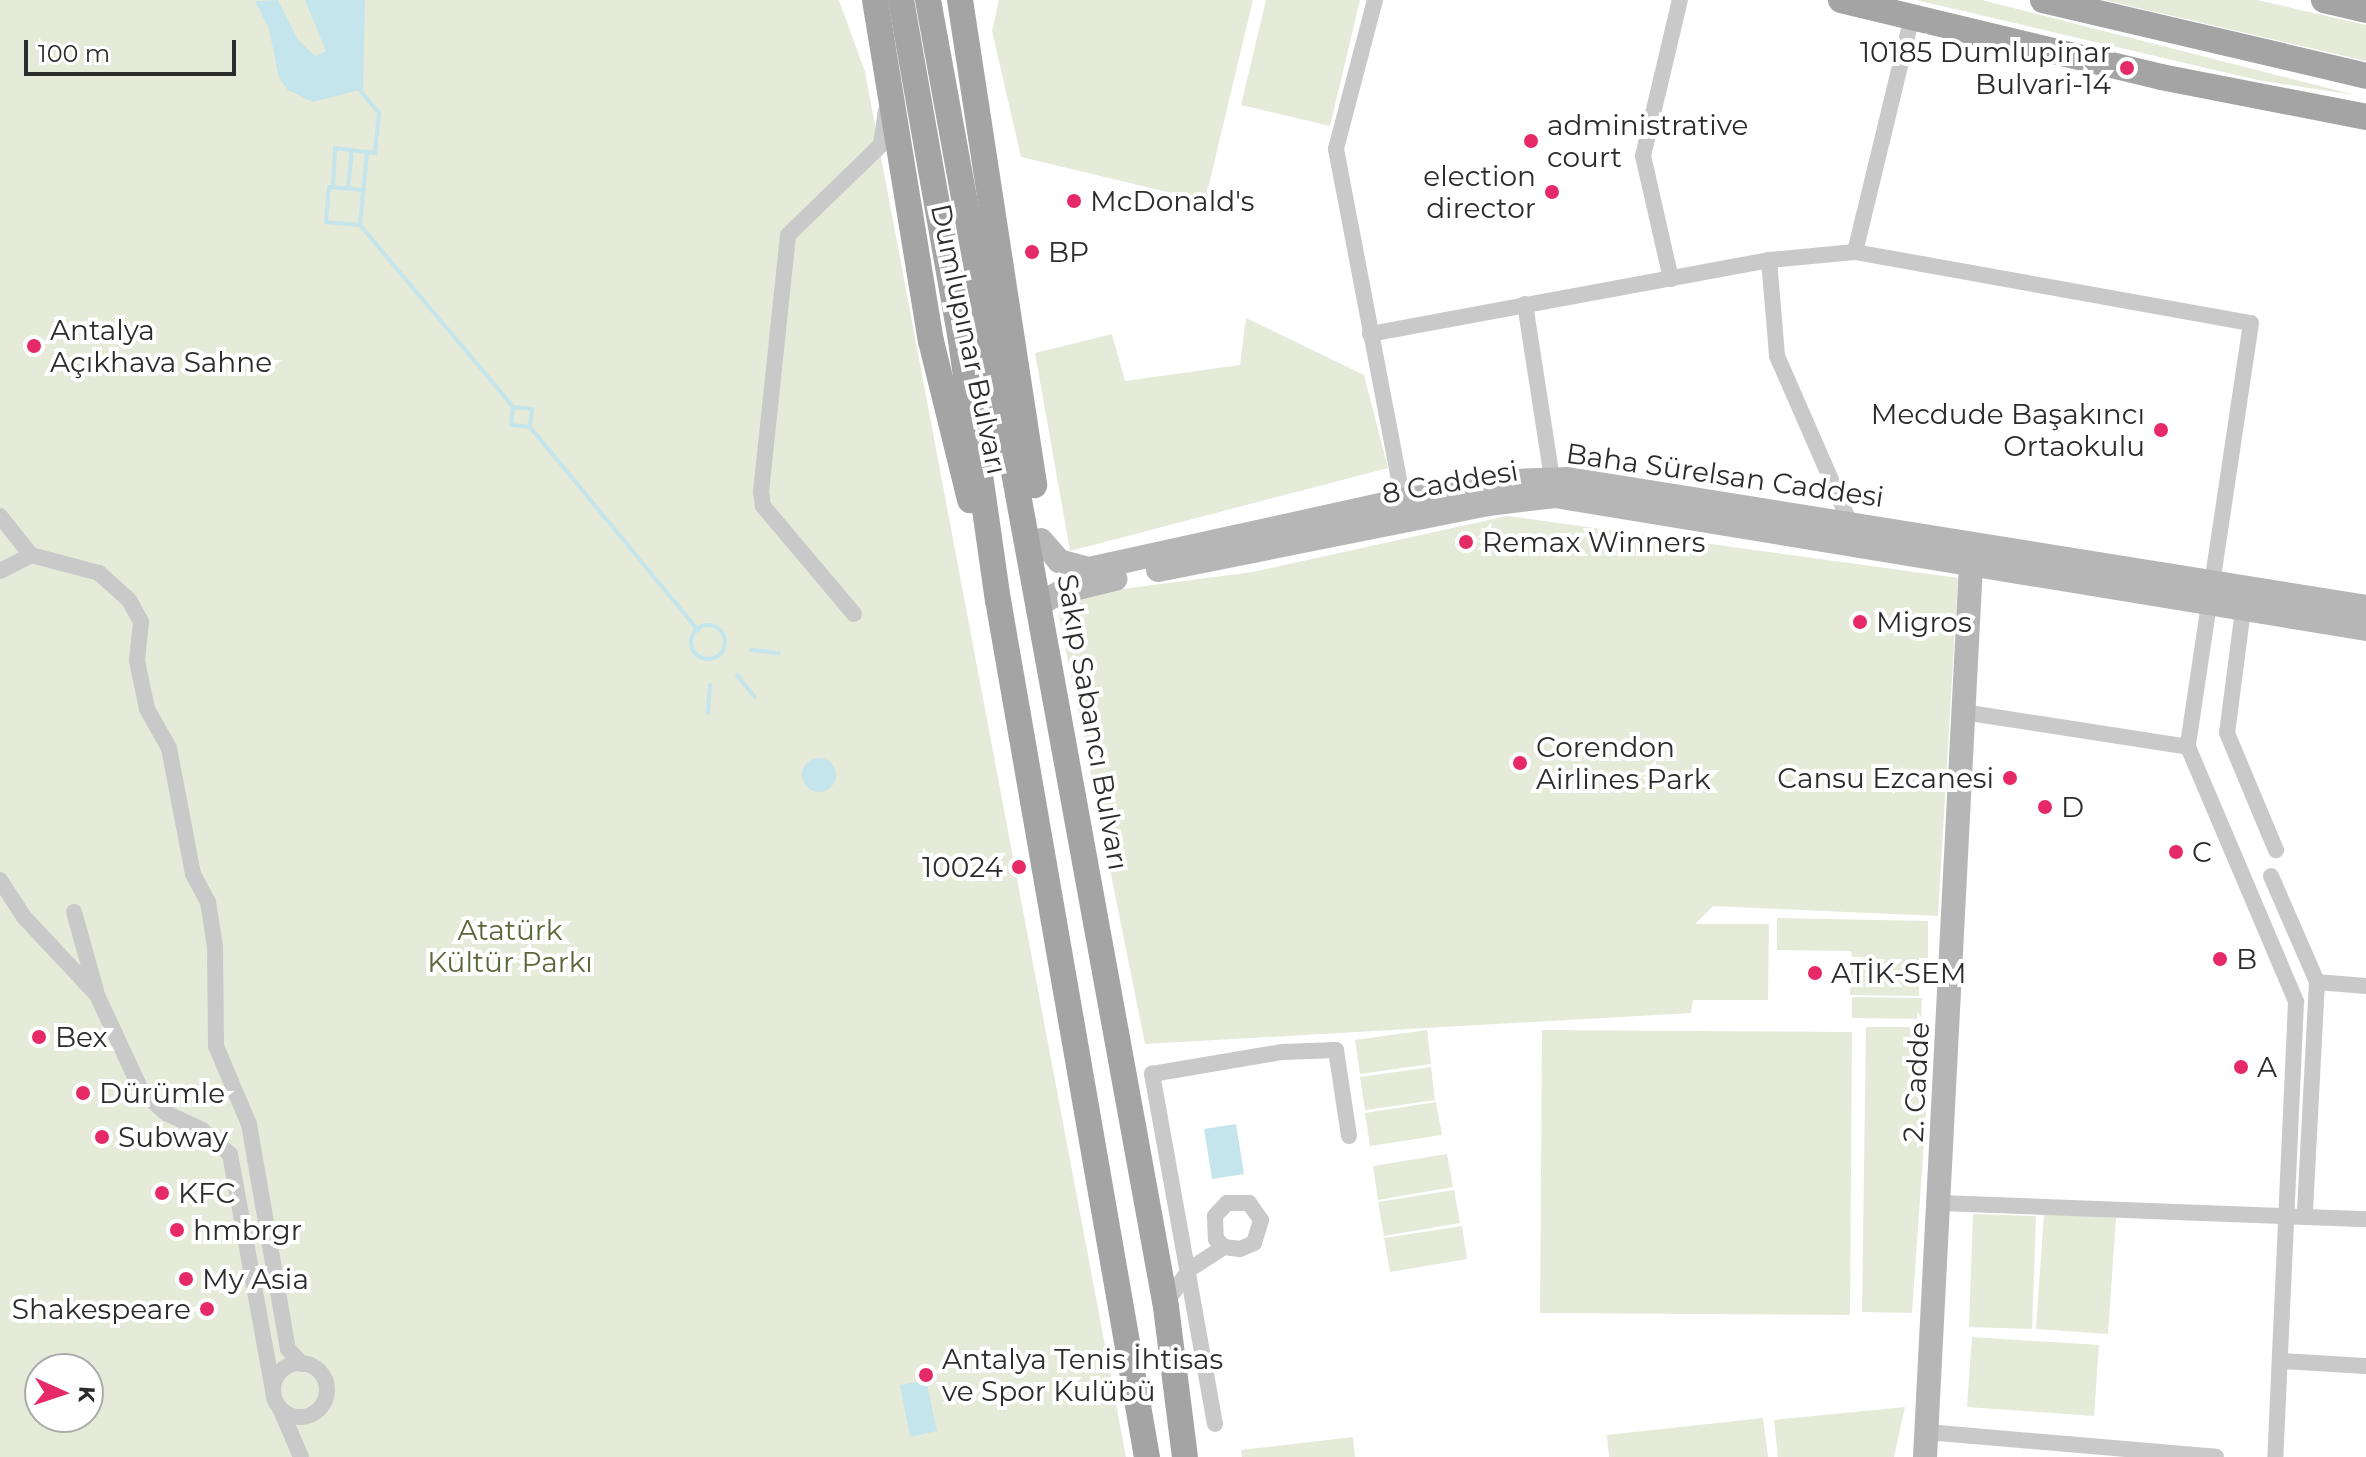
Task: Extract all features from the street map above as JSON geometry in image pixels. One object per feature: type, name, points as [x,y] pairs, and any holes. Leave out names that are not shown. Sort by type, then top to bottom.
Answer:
[{"type":"main road","points":[[856,0],[889,88]]},
{"type":"main road","points":[[875,0],[889,88]]},
{"type":"main road","points":[[901,0],[960,334],[998,600],[1147,1457]]},
{"type":"main road","name":"Sakıp Sabancı Bulvarı","points":[[928,0],[1155,1247],[1185,1457]]},
{"type":"main road","points":[[960,0],[1041,540],[1039,604]]},
{"type":"main road","points":[[970,70],[971,0]]},
{"type":"main road","points":[[1841,0],[2161,77],[2366,117]]},
{"type":"main road","points":[[2043,0],[2366,76]]},
{"type":"main road","points":[[2324,0],[2366,10]]},
{"type":"main road","name":"Dumlupınar Bulvarı","points":[[889,88],[931,341],[998,600]]},
{"type":"main road","name":"Baha Sürelsan Caddesi","points":[[1041,540],[1059,561],[1089,569],[1552,479],[1850,523],[2210,594],[2243,610],[2366,629]]},
{"type":"main road","name":"8 Caddesi","points":[[1039,604],[1088,585],[1404,510],[1555,496],[1971,565]]},
{"type":"main road","name":"Baha Sürelsan Caddesi","points":[[1971,565],[2210,594],[2366,607]]},
{"type":"main road","name":"2. Cadde","points":[[1925,1457],[1971,565]]},
{"type":"street","points":[[1375,0],[1336,149],[1404,510]]},
{"type":"street","points":[[1671,279],[1643,156],[1680,0]]},
{"type":"street","points":[[1855,252],[1912,17]]},
{"type":"street","points":[[854,614],[763,506],[761,492],[788,235],[881,145],[889,88]]},
{"type":"street","points":[[1370,334],[1769,260],[1855,252],[2251,323],[2188,747],[2296,1002],[2297,1214]]},
{"type":"street","points":[[1769,260],[1777,356],[1850,523]]},
{"type":"street","points":[[1525,304],[1552,479]]},
{"type":"street","points":[[0,516],[31,555],[99,573],[129,600],[141,622],[137,661],[147,709],[169,748],[193,874],[208,902],[215,946],[216,1046],[249,1124],[288,1349],[302,1364],[317,1370],[326,1384],[325,1400],[301,1429],[300,1450]]},
{"type":"street","points":[[0,571],[31,555]]},
{"type":"street","points":[[2243,610],[2227,733],[2276,850]]},
{"type":"street","points":[[1963,712],[2188,747]]},
{"type":"street","points":[[2271,876],[2317,982],[2275,1457]]},
{"type":"street","points":[[0,880],[24,917],[97,995]]},
{"type":"street","points":[[74,912],[97,995],[141,1090],[166,1113],[202,1130],[230,1154],[273,1391],[300,1450]]},
{"type":"street","points":[[2317,982],[2366,986]]},
{"type":"street","points":[[1215,1424],[1190,1269],[1152,1074],[1282,1052],[1336,1050],[1349,1136]]},
{"type":"street","points":[[1940,1203],[2297,1214],[2366,1219]]},
{"type":"street","points":[[1155,1247],[1190,1269]]},
{"type":"street","points":[[1165,1304],[1190,1269],[1224,1247]]},
{"type":"street","points":[[2282,1361],[2366,1366]]},
{"type":"street","points":[[273,1391],[279,1374],[302,1364]]},
{"type":"street","points":[[280,1408],[296,1417],[314,1413]]},
{"type":"street","points":[[1927,1432],[2216,1457]]},
{"type":"green space","name":"Atatürk Kültür Parkı","points":[[0,0],[839,0],[865,72],[1126,1457],[0,1457]]},
{"type":"green space","points":[[999,0],[1253,0],[1205,201],[1021,157],[992,31]]},
{"type":"green space","points":[[1266,0],[1360,0],[1330,126],[1241,105]]},
{"type":"green space","points":[[1916,0],[1982,0],[2355,95],[2262,81]]},
{"type":"green space","points":[[2104,0],[2257,0],[2366,25],[2366,61]]},
{"type":"green space","points":[[1246,318],[1364,375],[1388,468],[1070,551],[1035,353],[1112,334],[1125,381],[1240,365]]},
{"type":"green space","points":[[1507,516],[1958,578],[1938,916],[1713,906],[1695,924],[1769,924],[1768,1000],[1693,1000],[1691,1013],[1145,1044],[1059,616],[1061,597],[1253,572]]},
{"type":"green space","points":[[1777,918],[1928,921],[1928,958],[1919,958],[1919,996],[1850,995],[1851,959],[1882,958],[1852,957],[1851,951],[1777,950]]},
{"type":"green space","points":[[1852,997],[1922,998],[1921,1019],[1852,1018]]},
{"type":"green space","points":[[1866,1027],[1932,1027],[1912,1313],[1862,1312]]},
{"type":"green space","points":[[1427,1030],[1431,1064],[1360,1074],[1355,1040]]},
{"type":"green space","points":[[1542,1030],[1852,1032],[1850,1315],[1540,1313]]},
{"type":"green space","points":[[1431,1067],[1435,1100],[1365,1110],[1360,1077]]},
{"type":"green space","points":[[1436,1102],[1442,1135],[1370,1146],[1365,1113]]},
{"type":"green space","points":[[1447,1154],[1453,1187],[1378,1200],[1373,1166]]},
{"type":"green space","points":[[1454,1190],[1460,1223],[1384,1236],[1378,1202]]},
{"type":"green space","points":[[2044,1213],[2116,1218],[2108,1334],[2036,1329]]},
{"type":"green space","points":[[1973,1214],[2036,1216],[2032,1329],[1969,1327]]},
{"type":"green space","points":[[1462,1226],[1467,1259],[1390,1272],[1384,1238]]},
{"type":"green space","points":[[1972,1337],[2099,1345],[2094,1416],[1967,1407]]},
{"type":"green space","points":[[1905,1407],[1894,1457],[1778,1457],[1774,1420]]},
{"type":"green space","points":[[1763,1418],[1768,1457],[1609,1457],[1607,1435]]},
{"type":"green space","points":[[1353,1437],[1355,1457],[1242,1457],[1241,1450]]},
{"type":"water","points":[[278,0],[298,40],[315,56],[326,51],[305,0],[365,0],[363,89],[313,102],[288,90],[279,78],[269,29],[255,1]]},
{"type":"water","points":[[819,758],[831,763],[836,775],[831,787],[819,792],[807,787],[802,775],[807,763]]},
{"type":"water","points":[[1236,1124],[1244,1174],[1212,1179],[1204,1129]]},
{"type":"water","points":[[926,1380],[937,1431],[910,1437],[900,1385]]},
{"type":"waterway","points":[[333,187],[335,148],[375,153],[379,113],[360,90]]},
{"type":"waterway","points":[[348,188],[352,151]]},
{"type":"waterway","points":[[360,225],[367,152]]},
{"type":"waterway","points":[[364,190],[329,187],[326,222],[360,225],[513,407],[532,409],[530,427],[698,630]]},
{"type":"waterway","points":[[513,407],[511,425],[530,427]]},
{"type":"waterway","points":[[708,625],[720,630],[725,642],[720,654],[708,659],[696,654],[691,642],[696,630],[708,625]]},
{"type":"waterway","points":[[751,650],[779,653]]},
{"type":"waterway","points":[[737,675],[755,697]]},
{"type":"waterway","points":[[708,713],[710,685]]},
{"type":"place","name":"10185 Dumlupinar Bulvari-14","points":[[2127,68]]},
{"type":"place","name":"administrative court","points":[[1531,141]]},
{"type":"place","name":"election director","points":[[1552,192]]},
{"type":"place","name":"McDonald's","points":[[1074,201]]},
{"type":"place","name":"BP","points":[[1032,252]]},
{"type":"place","name":"Antalya Açıkhava Sahne","points":[[34,346]]},
{"type":"place","name":"Mecdude Başakıncı Ortaokulu","points":[[2161,430]]},
{"type":"place","name":"Remax Winners","points":[[1466,542]]},
{"type":"place","name":"Migros","points":[[1860,622]]},
{"type":"place","name":"Corendon Airlines Park","points":[[1520,763]]},
{"type":"place","name":"Cansu Ezcanesi","points":[[2010,778]]},
{"type":"place","name":"D","points":[[2045,807]]},
{"type":"place","name":"C","points":[[2176,852]]},
{"type":"place","name":"10024","points":[[1019,867]]},
{"type":"place","name":"B","points":[[2220,959]]},
{"type":"place","name":"ATİK-SEM","points":[[1815,973]]},
{"type":"place","name":"Bex","points":[[39,1037]]},
{"type":"place","name":"A","points":[[2241,1067]]},
{"type":"place","name":"Dürümle","points":[[83,1093]]},
{"type":"place","name":"Subway","points":[[102,1137]]},
{"type":"place","name":"KFC","points":[[162,1193]]},
{"type":"place","name":"hmbrgr","points":[[177,1230]]},
{"type":"place","name":"My Asia","points":[[186,1279]]},
{"type":"place","name":"Shakespeare","points":[[207,1309]]},
{"type":"place","name":"Antalya Tenis İhtisas ve Spor Kulübü","points":[[926,1375]]}]
